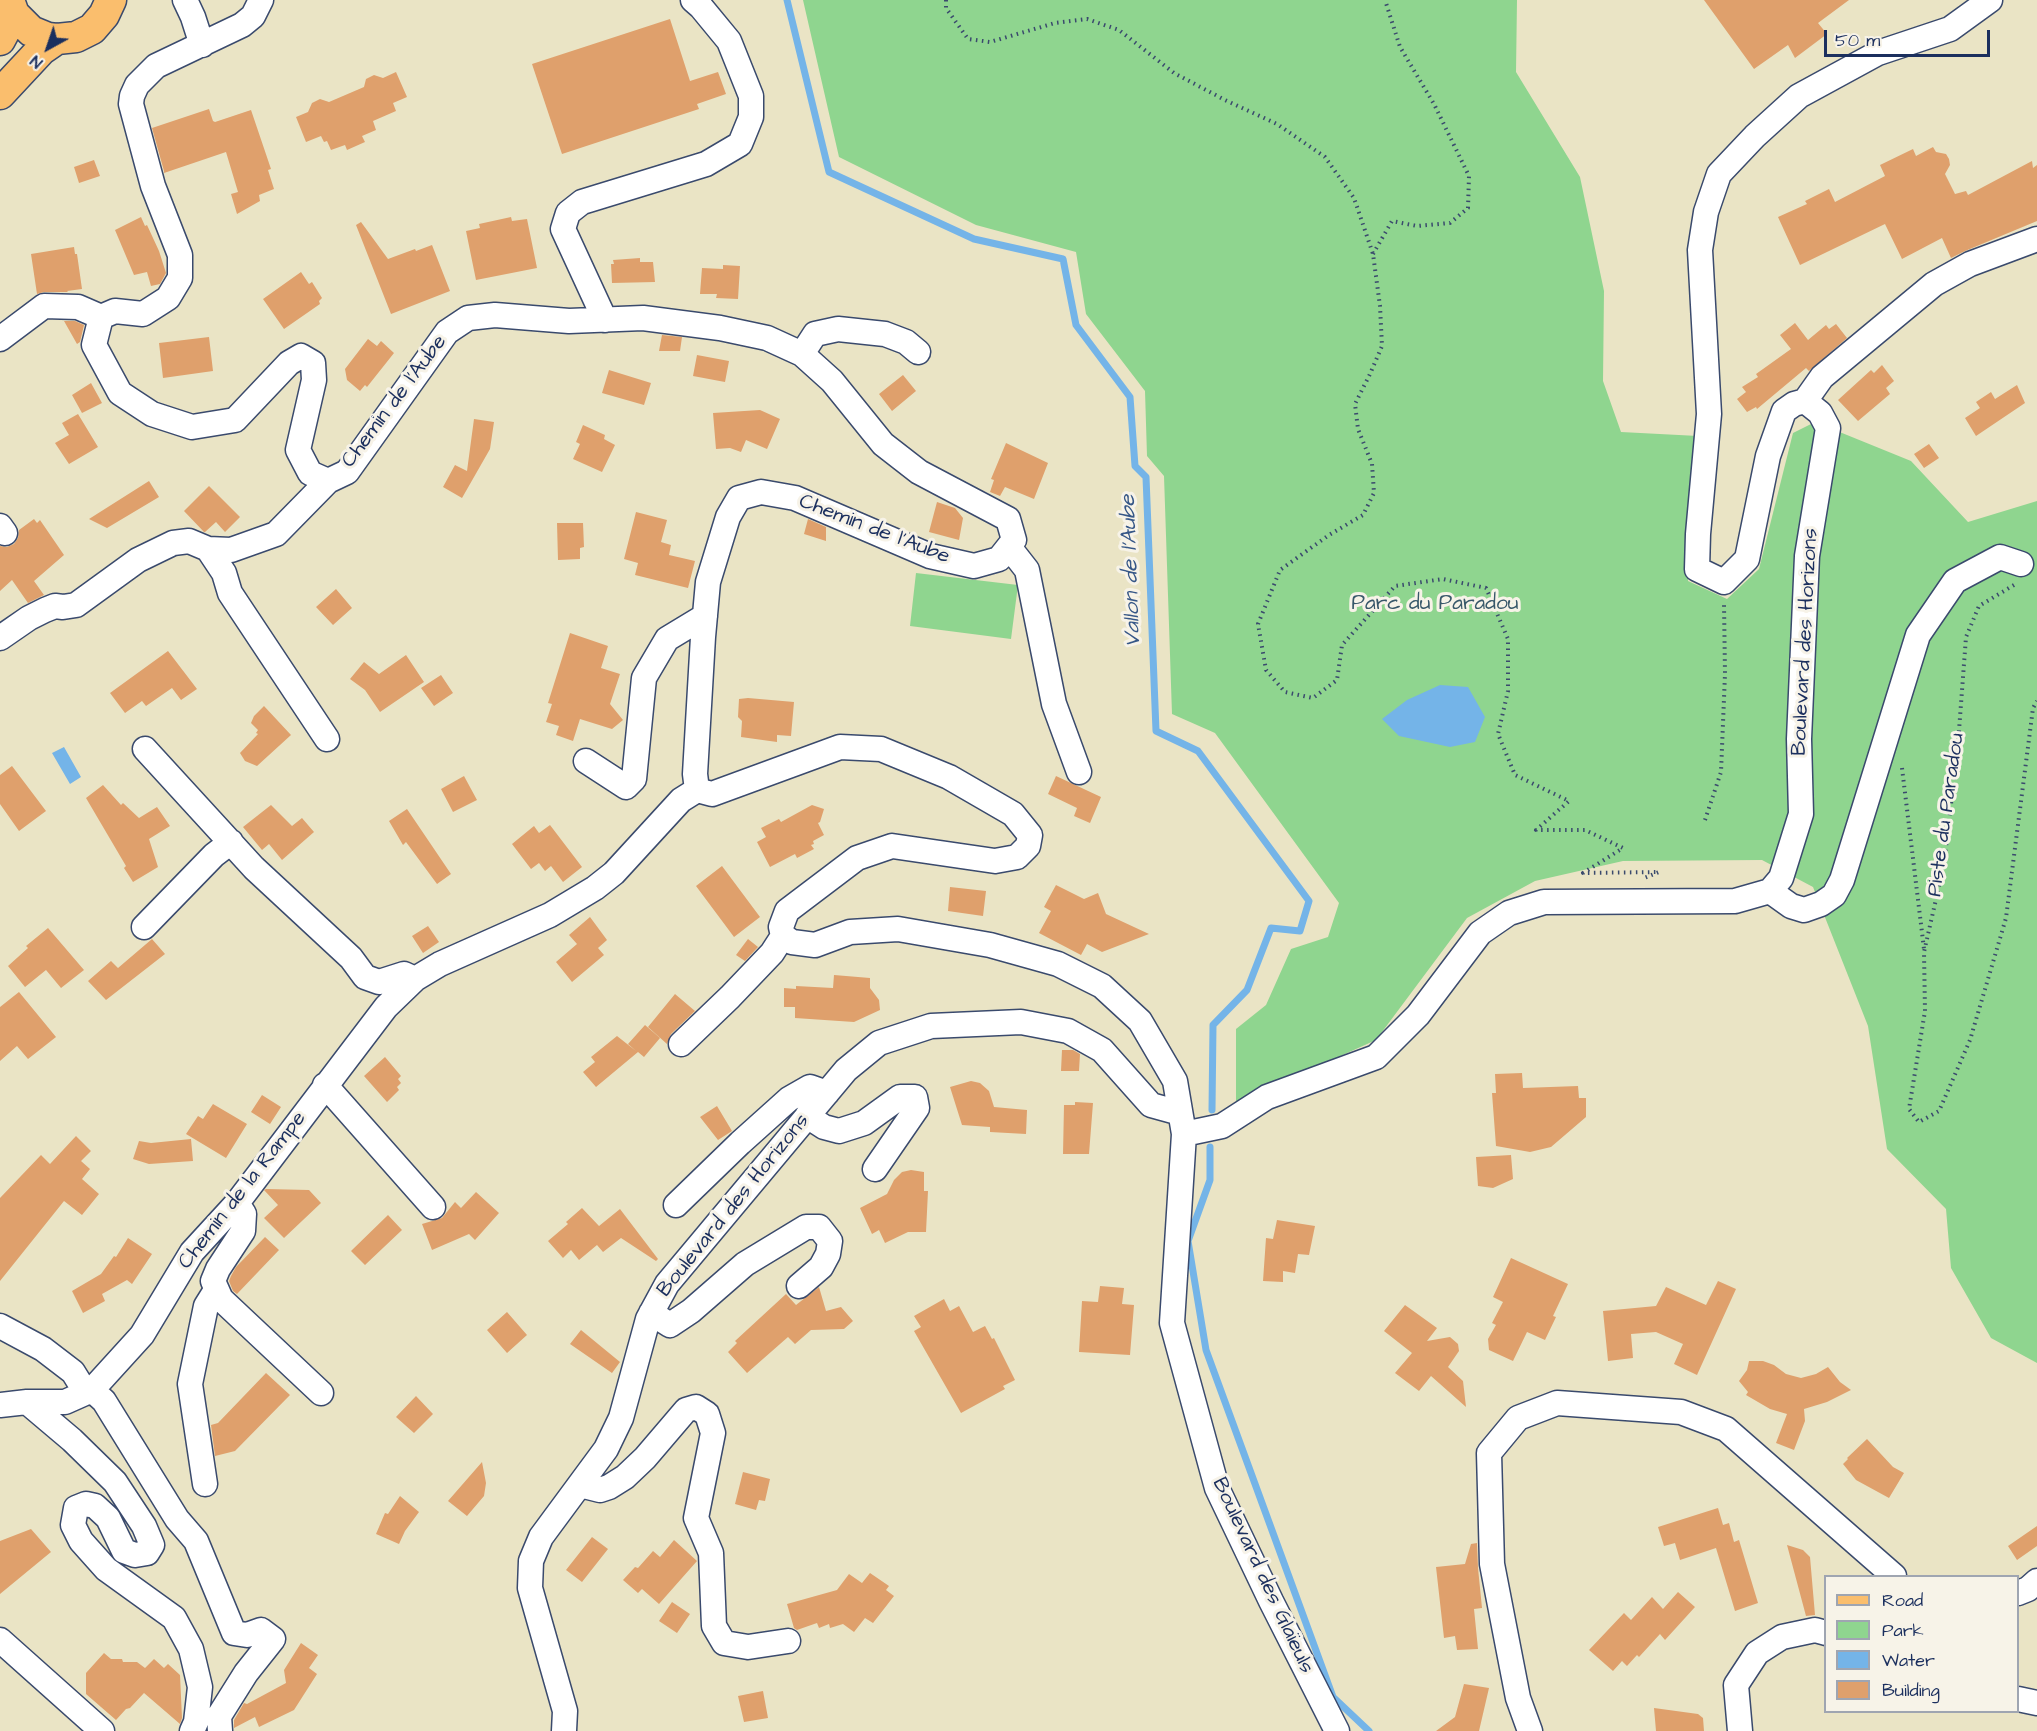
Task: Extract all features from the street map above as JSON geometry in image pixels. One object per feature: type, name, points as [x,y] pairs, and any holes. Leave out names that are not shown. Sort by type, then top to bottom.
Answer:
[{"type":"main road","points":[[11,7],[31,31],[57,39],[76,37],[92,29],[116,2]]},
{"type":"main road","points":[[0,40],[11,7]]},
{"type":"main road","points":[[0,94],[41,50],[57,39]]},
{"type":"street","points":[[185,0],[202,45]]},
{"type":"street","points":[[0,339],[44,306],[78,307],[102,317],[115,311],[143,314],[168,298],[180,278],[180,255],[153,186],[131,104],[132,96],[137,85],[156,66],[242,25],[253,16],[261,0]]},
{"type":"street","points":[[605,320],[563,229],[568,213],[582,202],[706,164],[740,144],[751,117],[751,96],[729,41],[693,0]]},
{"type":"street","points":[[1990,0],[1950,29],[1878,53],[1799,96],[1755,136],[1719,174],[1706,212],[1700,250],[1709,414],[1697,569],[1724,582],[1747,559],[1768,456],[1784,411],[1794,404],[1805,401],[1822,377],[1934,284],[1970,264],[2037,239]]},
{"type":"street","name":"Chemin de l'Aube","points":[[102,317],[94,345],[120,393],[152,414],[192,427],[235,420],[289,363],[301,356],[313,363],[314,380],[298,450],[310,473],[328,481],[347,472],[447,332],[468,318],[495,315],[569,321],[643,318],[720,327],[767,339],[802,354],[832,381],[883,444],[920,472],[1008,519],[1014,540],[1009,547],[999,559],[974,566],[930,556],[795,498],[762,492],[739,498],[728,517],[708,582],[695,774],[697,790]]},
{"type":"street","points":[[802,354],[815,334],[838,329],[885,334],[906,342],[918,352]]},
{"type":"street","name":"Boulevard des Horizons","points":[[564,1731],[565,1711],[530,1588],[531,1561],[541,1538],[606,1449],[621,1418],[651,1313],[667,1284],[846,1070],[879,1043],[931,1026],[1021,1022],[1068,1031],[1102,1050],[1151,1105],[1182,1123],[1222,1126],[1267,1098],[1376,1057],[1418,1015],[1480,933],[1509,913],[1544,902],[1735,901],[1770,891],[1781,878],[1801,814],[1799,739],[1807,555],[1828,428],[1820,413],[1805,401]]},
{"type":"street","points":[[0,638],[45,610],[55,606],[76,605],[138,560],[173,543],[189,541],[208,549],[231,550],[276,534],[328,481]]},
{"type":"street","points":[[1009,547],[1027,570],[1054,704],[1079,772]]},
{"type":"street","points":[[208,549],[224,573],[230,593],[327,739]]},
{"type":"street","points":[[1770,891],[1791,906],[1804,910],[1821,904],[1834,895],[1842,880],[1918,635],[1955,581],[2000,557],[2021,564]]},
{"type":"street","points":[[586,761],[626,787],[634,779],[644,678],[667,639],[705,616]]},
{"type":"street","points":[[697,790],[712,794],[840,747],[881,749],[949,777],[1013,814],[1030,835],[1028,846],[1017,857],[995,861],[892,846],[857,858],[787,911],[781,927],[783,936],[792,942],[815,945],[850,932],[898,929],[990,945],[1058,964],[1102,986],[1140,1022],[1175,1081],[1182,1123]]},
{"type":"street","name":"Chemin de la Rampe","points":[[145,749],[254,868],[351,958],[365,977],[379,982],[404,974],[415,979]]},
{"type":"street","name":"Chemin de la Rampe","points":[[0,1404],[27,1401],[65,1402],[89,1391],[111,1372],[142,1335],[192,1252],[237,1203],[386,1007],[415,979],[440,964],[550,915],[595,888],[614,873],[681,800],[697,790]]},
{"type":"street","points":[[144,927],[214,855],[231,842]]},
{"type":"street","points":[[681,1044],[772,953],[783,936]]},
{"type":"street","points":[[325,1085],[433,1207]]},
{"type":"street","points":[[676,1205],[789,1099],[810,1087],[827,1093]]},
{"type":"street","points":[[807,1116],[824,1127],[839,1131],[864,1123],[900,1097],[915,1097],[917,1108],[875,1169]]},
{"type":"street","name":"Boulevard des Glaïeuls","points":[[1182,1123],[1172,1323],[1217,1488],[1336,1731]]},
{"type":"street","points":[[237,1203],[244,1214],[243,1232],[218,1269],[213,1281],[216,1290],[221,1299],[321,1393]]},
{"type":"street","points":[[651,1313],[670,1325],[691,1311],[745,1264],[806,1227],[819,1227],[830,1241],[828,1254],[821,1267],[799,1286]]},
{"type":"street","points":[[205,1484],[190,1384],[206,1306],[216,1290]]},
{"type":"street","points":[[0,1326],[43,1349],[73,1372],[89,1391],[104,1401],[177,1519],[196,1541],[234,1634],[247,1635],[261,1630],[273,1639],[246,1673],[219,1716],[220,1731]]},
{"type":"street","points":[[27,1401],[115,1482],[144,1526],[152,1545],[147,1553],[135,1555],[124,1551],[108,1518],[95,1506],[86,1504],[76,1509],[73,1525],[81,1542],[106,1569],[174,1618],[191,1649],[200,1687],[196,1722],[192,1731]]},
{"type":"street","points":[[1530,1731],[1518,1698],[1492,1564],[1489,1453],[1518,1419],[1557,1403],[1681,1412],[1726,1429],[1893,1575]]},
{"type":"street","points":[[580,1485],[600,1490],[609,1487],[625,1477],[645,1458],[686,1410],[696,1407],[707,1414],[713,1433],[696,1518],[711,1553],[714,1626],[724,1643],[748,1647],[788,1641]]},
{"type":"street","points":[[2019,1593],[2028,1589],[2037,1581]]},
{"type":"street","points":[[1740,1731],[1736,1685],[1757,1653],[1782,1636],[1815,1629],[1824,1632]]},
{"type":"street","points":[[0,1640],[102,1731]]},
{"type":"street","points":[[2019,1699],[2037,1703]]},
{"type":"path","points":[[946,0],[946,8],[968,39],[990,42],[1055,23],[1088,19],[1119,30],[1174,73],[1277,124],[1325,156],[1354,198],[1373,254],[1380,306],[1382,346],[1355,404],[1358,429],[1372,464],[1374,493],[1363,515],[1329,535],[1280,570],[1258,624],[1266,670],[1285,692],[1313,698],[1337,680],[1342,645],[1395,586],[1443,579],[1486,588],[1508,639],[1508,691],[1498,734],[1515,775],[1569,801],[1536,830],[1585,830],[1623,848],[1583,873],[1659,872],[1642,879]]},
{"type":"path","points":[[1373,254],[1392,221],[1417,226],[1450,223],[1468,208],[1469,176],[1434,104],[1400,47],[1385,0]]},
{"type":"path","name":"Piste du Paradou","points":[[2021,564],[2014,585],[1979,606],[1966,637],[1958,744],[1944,864],[1924,952],[1925,1011],[1909,1109],[1919,1122],[1939,1111],[1970,1040],[2006,918],[2033,708],[2037,701]]},
{"type":"path","points":[[1705,820],[1721,772],[1725,674],[1724,582]]},
{"type":"path","points":[[1901,763],[1924,952]]},
{"type":"green space","name":"Parc du Paradou","points":[[803,0],[1517,0],[1516,72],[1580,177],[1604,291],[1603,381],[1621,432],[1698,436],[1689,522],[1688,581],[1727,599],[1759,569],[1793,433],[1815,422],[1911,461],[1968,522],[2037,501],[2037,1363],[1991,1338],[1951,1268],[1946,1209],[1887,1149],[1868,1026],[1813,887],[1762,860],[1623,861],[1535,881],[1467,918],[1376,1040],[1236,1103],[1236,1029],[1266,1005],[1291,949],[1328,937],[1339,903],[1215,733],[1172,714],[1164,476],[1147,456],[1145,391],[1086,314],[1076,252],[976,225],[839,157]]},
{"type":"green space","points":[[916,573],[1018,585],[1011,639],[910,626]]},
{"type":"water","points":[[1440,685],[1468,687],[1485,717],[1475,742],[1450,747],[1399,736],[1382,719],[1407,700]]},
{"type":"water","points":[[64,747],[81,777],[70,784],[52,753]]},
{"type":"building","points":[[1704,0],[1849,0],[1818,23],[1827,34],[1795,58],[1788,45],[1754,69]]},
{"type":"building","points":[[670,19],[690,81],[718,72],[726,94],[697,104],[699,109],[562,154],[532,64]]},
{"type":"building","points":[[396,72],[407,97],[393,103],[396,111],[373,121],[376,130],[362,136],[365,142],[347,150],[345,145],[331,150],[327,141],[324,142],[321,136],[306,142],[296,117],[308,112],[312,103],[320,99],[329,102],[364,87],[366,79],[374,75],[383,78]]},
{"type":"building","points":[[209,109],[215,122],[251,110],[271,169],[268,170],[274,189],[259,195],[260,201],[237,214],[231,194],[238,192],[226,152],[164,173],[152,128]]},
{"type":"building","points":[[1933,147],[1936,152],[1946,154],[1949,159],[1950,165],[1945,174],[1955,194],[1966,191],[1968,195],[2032,161],[2033,168],[2037,165],[2037,221],[1951,258],[1942,238],[1902,259],[1885,224],[1800,265],[1778,217],[1807,204],[1805,201],[1829,189],[1835,202],[1885,176],[1880,165],[1913,149],[1916,156]]},
{"type":"building","points":[[94,160],[100,176],[79,183],[74,167]]},
{"type":"building","points":[[141,217],[159,251],[166,273],[160,284],[151,286],[147,272],[134,275],[115,230]]},
{"type":"building","points":[[511,217],[512,221],[527,219],[537,268],[476,280],[466,231],[480,228],[479,224]]},
{"type":"building","points":[[361,222],[388,259],[432,245],[450,291],[391,314],[356,225]]},
{"type":"building","points":[[74,247],[82,289],[37,294],[31,254]]},
{"type":"building","points":[[640,258],[640,262],[653,262],[655,282],[612,283],[611,264],[614,264],[613,260]]},
{"type":"building","points":[[723,265],[740,266],[738,299],[716,298],[717,294],[700,294],[702,268],[723,269]]},
{"type":"building","points":[[301,272],[309,284],[312,282],[322,298],[319,301],[320,304],[284,329],[263,299]]},
{"type":"building","points":[[64,321],[75,321],[84,325],[80,342],[77,344]]},
{"type":"building","points":[[1795,323],[1808,340],[1826,325],[1829,329],[1836,324],[1847,338],[1809,371],[1806,368],[1757,409],[1756,407],[1747,412],[1737,399],[1746,392],[1742,387],[1758,377],[1756,374],[1791,349],[1780,335]]},
{"type":"building","points":[[662,335],[682,337],[680,351],[659,351]]},
{"type":"building","points":[[209,337],[213,371],[163,378],[159,343]]},
{"type":"building","points":[[368,339],[377,346],[381,341],[394,353],[367,387],[365,385],[360,391],[347,380],[345,369]]},
{"type":"building","points":[[697,355],[729,361],[725,382],[693,376]]},
{"type":"building","points":[[1882,365],[1894,381],[1886,388],[1890,394],[1858,421],[1838,400],[1871,370],[1874,373]]},
{"type":"building","points":[[609,370],[651,383],[644,405],[602,393]]},
{"type":"building","points":[[903,375],[916,391],[892,411],[879,394]]},
{"type":"building","points":[[91,383],[102,403],[82,413],[72,395]]},
{"type":"building","points":[[2017,385],[2025,403],[1976,436],[1965,418],[1980,408],[1976,402],[1991,392],[1995,399]]},
{"type":"building","points":[[760,410],[780,419],[767,449],[746,440],[741,452],[730,448],[716,449],[713,413]]},
{"type":"building","points":[[78,414],[98,447],[69,464],[55,443],[69,435],[62,423]]},
{"type":"building","points":[[474,419],[494,422],[490,449],[462,498],[443,487],[455,465],[467,471]]},
{"type":"building","points":[[583,425],[605,435],[604,439],[615,445],[602,472],[573,459],[580,444],[576,442]]},
{"type":"building","points":[[1006,443],[1048,463],[1034,499],[1005,487],[1000,496],[990,492],[994,480],[991,479]]},
{"type":"building","points":[[1929,444],[1939,458],[1924,468],[1914,454]]},
{"type":"building","points":[[149,481],[159,497],[107,528],[89,519]]},
{"type":"building","points":[[209,486],[240,517],[225,532],[216,522],[204,532],[184,511]]},
{"type":"building","points":[[937,502],[955,508],[963,518],[959,540],[929,532]]},
{"type":"building","points":[[636,512],[667,520],[661,542],[671,545],[669,555],[695,561],[688,588],[635,575],[638,563],[624,559]]},
{"type":"building","points":[[34,519],[37,523],[40,520],[64,555],[34,581],[44,595],[28,603],[12,580],[0,591],[0,546],[7,547],[14,544],[19,530]]},
{"type":"building","points":[[808,519],[826,527],[826,541],[804,534]]},
{"type":"building","points":[[557,523],[583,523],[584,547],[580,548],[580,559],[558,560]]},
{"type":"building","points":[[336,589],[352,608],[333,625],[316,607]]},
{"type":"building","points":[[570,633],[608,646],[601,668],[620,674],[610,704],[623,720],[612,729],[580,719],[573,741],[556,735],[559,726],[546,722],[552,704],[548,703]]},
{"type":"building","points":[[168,651],[197,689],[181,700],[172,688],[146,706],[142,701],[125,713],[110,693]]},
{"type":"building","points":[[406,655],[424,682],[380,712],[365,690],[350,679],[364,662],[379,674]]},
{"type":"building","points":[[441,675],[453,693],[434,706],[421,688]]},
{"type":"building","points":[[739,699],[794,702],[791,736],[777,735],[777,742],[741,737],[742,721],[738,717]]},
{"type":"building","points":[[264,706],[291,735],[257,766],[245,761],[240,753],[258,734],[256,733],[258,730],[251,723],[254,716]]},
{"type":"building","points":[[12,766],[46,811],[19,831],[0,804],[0,775]]},
{"type":"building","points":[[464,776],[477,800],[453,812],[441,789]]},
{"type":"building","points":[[1056,776],[1101,797],[1090,823],[1074,816],[1077,808],[1048,794]]},
{"type":"building","points":[[103,785],[121,805],[123,803],[139,818],[157,807],[170,826],[149,839],[158,867],[133,882],[86,798]]},
{"type":"building","points":[[271,805],[292,826],[302,818],[314,832],[282,860],[269,844],[262,850],[243,827]]},
{"type":"building","points":[[812,805],[824,809],[818,823],[824,835],[813,841],[814,844],[811,845],[814,849],[797,858],[795,854],[770,867],[757,842],[766,837],[761,828],[779,819],[781,822]]},
{"type":"building","points":[[407,809],[451,874],[437,884],[406,842],[403,845],[389,821]]},
{"type":"building","points":[[550,825],[582,867],[563,882],[551,866],[545,871],[539,863],[531,869],[512,844],[534,826],[539,833]]},
{"type":"building","points":[[722,866],[760,917],[734,937],[696,886]]},
{"type":"building","points":[[1056,885],[1084,899],[1098,893],[1106,914],[1149,934],[1102,952],[1087,944],[1081,955],[1039,933],[1051,911],[1044,907]]},
{"type":"building","points":[[950,887],[986,891],[983,916],[948,911]]},
{"type":"building","points":[[590,917],[607,940],[598,948],[604,955],[572,982],[556,962],[577,944],[569,935]]},
{"type":"building","points":[[428,926],[439,942],[423,953],[412,936]]},
{"type":"building","points":[[48,928],[84,970],[61,988],[46,970],[25,987],[8,966],[28,948],[26,946]]},
{"type":"building","points":[[152,939],[165,954],[106,1000],[88,981],[111,961],[118,968]]},
{"type":"building","points":[[748,939],[758,947],[745,961],[736,955]]},
{"type":"building","points":[[834,975],[870,978],[870,988],[879,1000],[880,1010],[854,1022],[795,1018],[795,1007],[784,1007],[784,988],[796,989],[796,986],[833,988]]},
{"type":"building","points":[[19,992],[56,1037],[28,1059],[17,1046],[0,1061],[0,1007]]},
{"type":"building","points":[[675,994],[695,1011],[671,1034],[667,1044],[648,1027]]},
{"type":"building","points":[[645,1025],[660,1038],[644,1057],[638,1052],[596,1087],[583,1072],[595,1062],[591,1057],[617,1036],[636,1051],[628,1044]]},
{"type":"building","points":[[1062,1050],[1073,1050],[1080,1054],[1079,1071],[1061,1071]]},
{"type":"building","points":[[385,1057],[401,1076],[398,1079],[401,1083],[397,1087],[399,1090],[387,1102],[364,1076]]},
{"type":"building","points":[[1522,1073],[1523,1088],[1578,1086],[1579,1098],[1586,1098],[1586,1117],[1551,1147],[1530,1152],[1496,1146],[1492,1093],[1496,1093],[1495,1074]]},
{"type":"building","points":[[971,1081],[980,1083],[989,1091],[994,1107],[1027,1110],[1026,1134],[990,1132],[990,1127],[962,1125],[950,1087]]},
{"type":"building","points":[[262,1095],[281,1107],[270,1124],[251,1112]]},
{"type":"building","points":[[1075,1102],[1093,1103],[1089,1154],[1063,1154],[1064,1105],[1075,1105]]},
{"type":"building","points":[[213,1104],[247,1124],[226,1158],[186,1134],[198,1116],[203,1119]]},
{"type":"building","points":[[717,1106],[732,1131],[718,1140],[700,1117]]},
{"type":"building","points":[[76,1136],[91,1151],[81,1161],[90,1169],[82,1179],[99,1194],[82,1215],[64,1201],[0,1281],[0,1198],[41,1155],[50,1164]]},
{"type":"building","points":[[191,1139],[193,1161],[149,1164],[133,1159],[139,1141],[151,1143]]},
{"type":"building","points":[[1511,1155],[1513,1179],[1493,1188],[1478,1186],[1476,1157]]},
{"type":"building","points":[[911,1170],[924,1172],[924,1191],[928,1191],[926,1232],[908,1232],[885,1243],[879,1230],[872,1234],[860,1208],[887,1194],[894,1180],[902,1172]]},
{"type":"building","points":[[264,1190],[309,1190],[321,1203],[284,1238],[264,1218],[278,1205]]},
{"type":"building","points":[[476,1192],[499,1213],[475,1240],[469,1234],[432,1250],[422,1224],[442,1218],[455,1202],[461,1208]]},
{"type":"building","points":[[582,1208],[599,1226],[620,1209],[658,1259],[656,1261],[621,1238],[603,1252],[597,1245],[579,1260],[571,1250],[563,1258],[548,1241]]},
{"type":"building","points":[[388,1215],[402,1230],[365,1265],[351,1251]]},
{"type":"building","points":[[1277,1220],[1315,1226],[1309,1255],[1298,1254],[1295,1273],[1283,1271],[1283,1282],[1263,1281],[1266,1238],[1273,1239]]},
{"type":"building","points":[[265,1237],[279,1250],[237,1294],[233,1291],[229,1281],[231,1276],[236,1267]]},
{"type":"building","points":[[128,1238],[152,1254],[132,1284],[127,1280],[102,1294],[105,1301],[83,1313],[72,1291],[101,1274],[114,1256],[116,1257]]},
{"type":"building","points":[[1511,1258],[1568,1284],[1545,1340],[1527,1332],[1513,1361],[1489,1350],[1488,1339],[1496,1325],[1492,1323],[1503,1302],[1493,1297]]},
{"type":"building","points":[[1718,1281],[1736,1289],[1697,1375],[1674,1364],[1683,1344],[1656,1332],[1631,1334],[1633,1358],[1608,1361],[1603,1311],[1656,1306],[1666,1287],[1706,1305]]},
{"type":"building","points":[[1100,1286],[1124,1288],[1122,1304],[1134,1305],[1130,1355],[1079,1352],[1082,1301],[1098,1302]]},
{"type":"building","points":[[819,1287],[826,1311],[841,1307],[853,1321],[844,1329],[811,1330],[795,1344],[788,1337],[747,1373],[728,1352],[737,1343],[735,1341],[786,1294],[796,1305]]},
{"type":"building","points":[[944,1299],[950,1311],[959,1306],[973,1332],[985,1326],[992,1339],[994,1338],[1015,1380],[1003,1386],[1005,1389],[961,1413],[914,1331],[921,1327],[914,1316]]},
{"type":"building","points":[[1405,1305],[1437,1328],[1427,1341],[1450,1337],[1458,1344],[1459,1351],[1448,1367],[1463,1381],[1466,1407],[1431,1376],[1419,1391],[1395,1373],[1412,1353],[1384,1331]]},
{"type":"building","points":[[507,1312],[527,1335],[507,1353],[487,1330]]},
{"type":"building","points":[[581,1330],[620,1362],[612,1373],[570,1344]]},
{"type":"building","points":[[1749,1361],[1763,1361],[1774,1365],[1786,1374],[1801,1378],[1816,1374],[1828,1367],[1840,1382],[1851,1390],[1827,1402],[1804,1409],[1805,1421],[1794,1450],[1776,1443],[1787,1414],[1770,1409],[1746,1395],[1748,1392],[1739,1381],[1747,1370]]},
{"type":"building","points":[[266,1373],[290,1395],[235,1451],[215,1456],[211,1425],[218,1423]]},
{"type":"building","points":[[416,1396],[433,1414],[414,1433],[396,1417]]},
{"type":"building","points":[[1867,1439],[1893,1467],[1904,1473],[1889,1498],[1856,1480],[1843,1464]]},
{"type":"building","points":[[482,1462],[486,1483],[484,1496],[467,1516],[448,1501]]},
{"type":"building","points":[[743,1472],[770,1479],[765,1501],[759,1500],[756,1510],[735,1504]]},
{"type":"building","points":[[400,1496],[419,1512],[405,1531],[399,1544],[376,1534],[385,1513],[388,1514]]},
{"type":"building","points":[[1718,1508],[1723,1525],[1729,1523],[1734,1542],[1739,1540],[1758,1603],[1735,1611],[1716,1548],[1680,1560],[1675,1543],[1664,1546],[1658,1527]]},
{"type":"building","points":[[2037,1526],[2037,1546],[2017,1560],[2008,1546]]},
{"type":"building","points":[[31,1529],[51,1552],[0,1594],[0,1541]]},
{"type":"building","points":[[592,1537],[608,1549],[582,1582],[566,1570]]},
{"type":"building","points":[[674,1540],[697,1561],[659,1604],[642,1589],[638,1593],[623,1580],[653,1551],[660,1557]]},
{"type":"building","points":[[1477,1543],[1482,1608],[1474,1609],[1478,1649],[1457,1650],[1455,1636],[1444,1638],[1436,1567],[1465,1564],[1471,1544]]},
{"type":"building","points":[[1787,1545],[1803,1550],[1810,1557],[1815,1615],[1806,1616]]},
{"type":"building","points":[[870,1573],[889,1586],[886,1590],[894,1596],[873,1623],[865,1618],[854,1632],[843,1624],[830,1628],[829,1624],[819,1628],[817,1623],[797,1630],[794,1628],[787,1604],[837,1590],[849,1574],[862,1583]]},
{"type":"building","points":[[1678,1592],[1695,1607],[1665,1640],[1660,1634],[1639,1657],[1637,1655],[1627,1666],[1622,1661],[1613,1671],[1589,1650],[1624,1613],[1631,1620],[1652,1597],[1663,1609]]},
{"type":"building","points":[[672,1602],[690,1614],[677,1633],[659,1621]]},
{"type":"building","points":[[301,1643],[318,1655],[309,1668],[317,1674],[294,1710],[259,1727],[255,1717],[234,1728],[234,1720],[244,1703],[247,1704],[286,1683],[284,1670]]},
{"type":"building","points":[[104,1653],[111,1659],[137,1662],[145,1668],[154,1659],[164,1668],[168,1664],[180,1675],[182,1718],[180,1724],[144,1693],[116,1720],[86,1694],[86,1673]]},
{"type":"building","points":[[1464,1684],[1489,1688],[1479,1731],[1436,1731],[1455,1717]]},
{"type":"building","points":[[763,1691],[768,1718],[744,1722],[738,1696]]},
{"type":"building","points":[[1654,1708],[1698,1714],[1703,1718],[1704,1731],[1656,1731]]},
{"type":"waterway","name":"Vallon de l'Aube","points":[[787,0],[829,172],[974,239],[1063,259],[1076,325],[1130,397],[1135,466],[1146,477],[1156,731],[1198,751],[1309,901],[1300,931],[1271,928],[1247,990],[1213,1025],[1212,1110]]},
{"type":"waterway","points":[[1210,1147],[1210,1180],[1188,1241],[1206,1350],[1333,1697],[1369,1731]]}]
